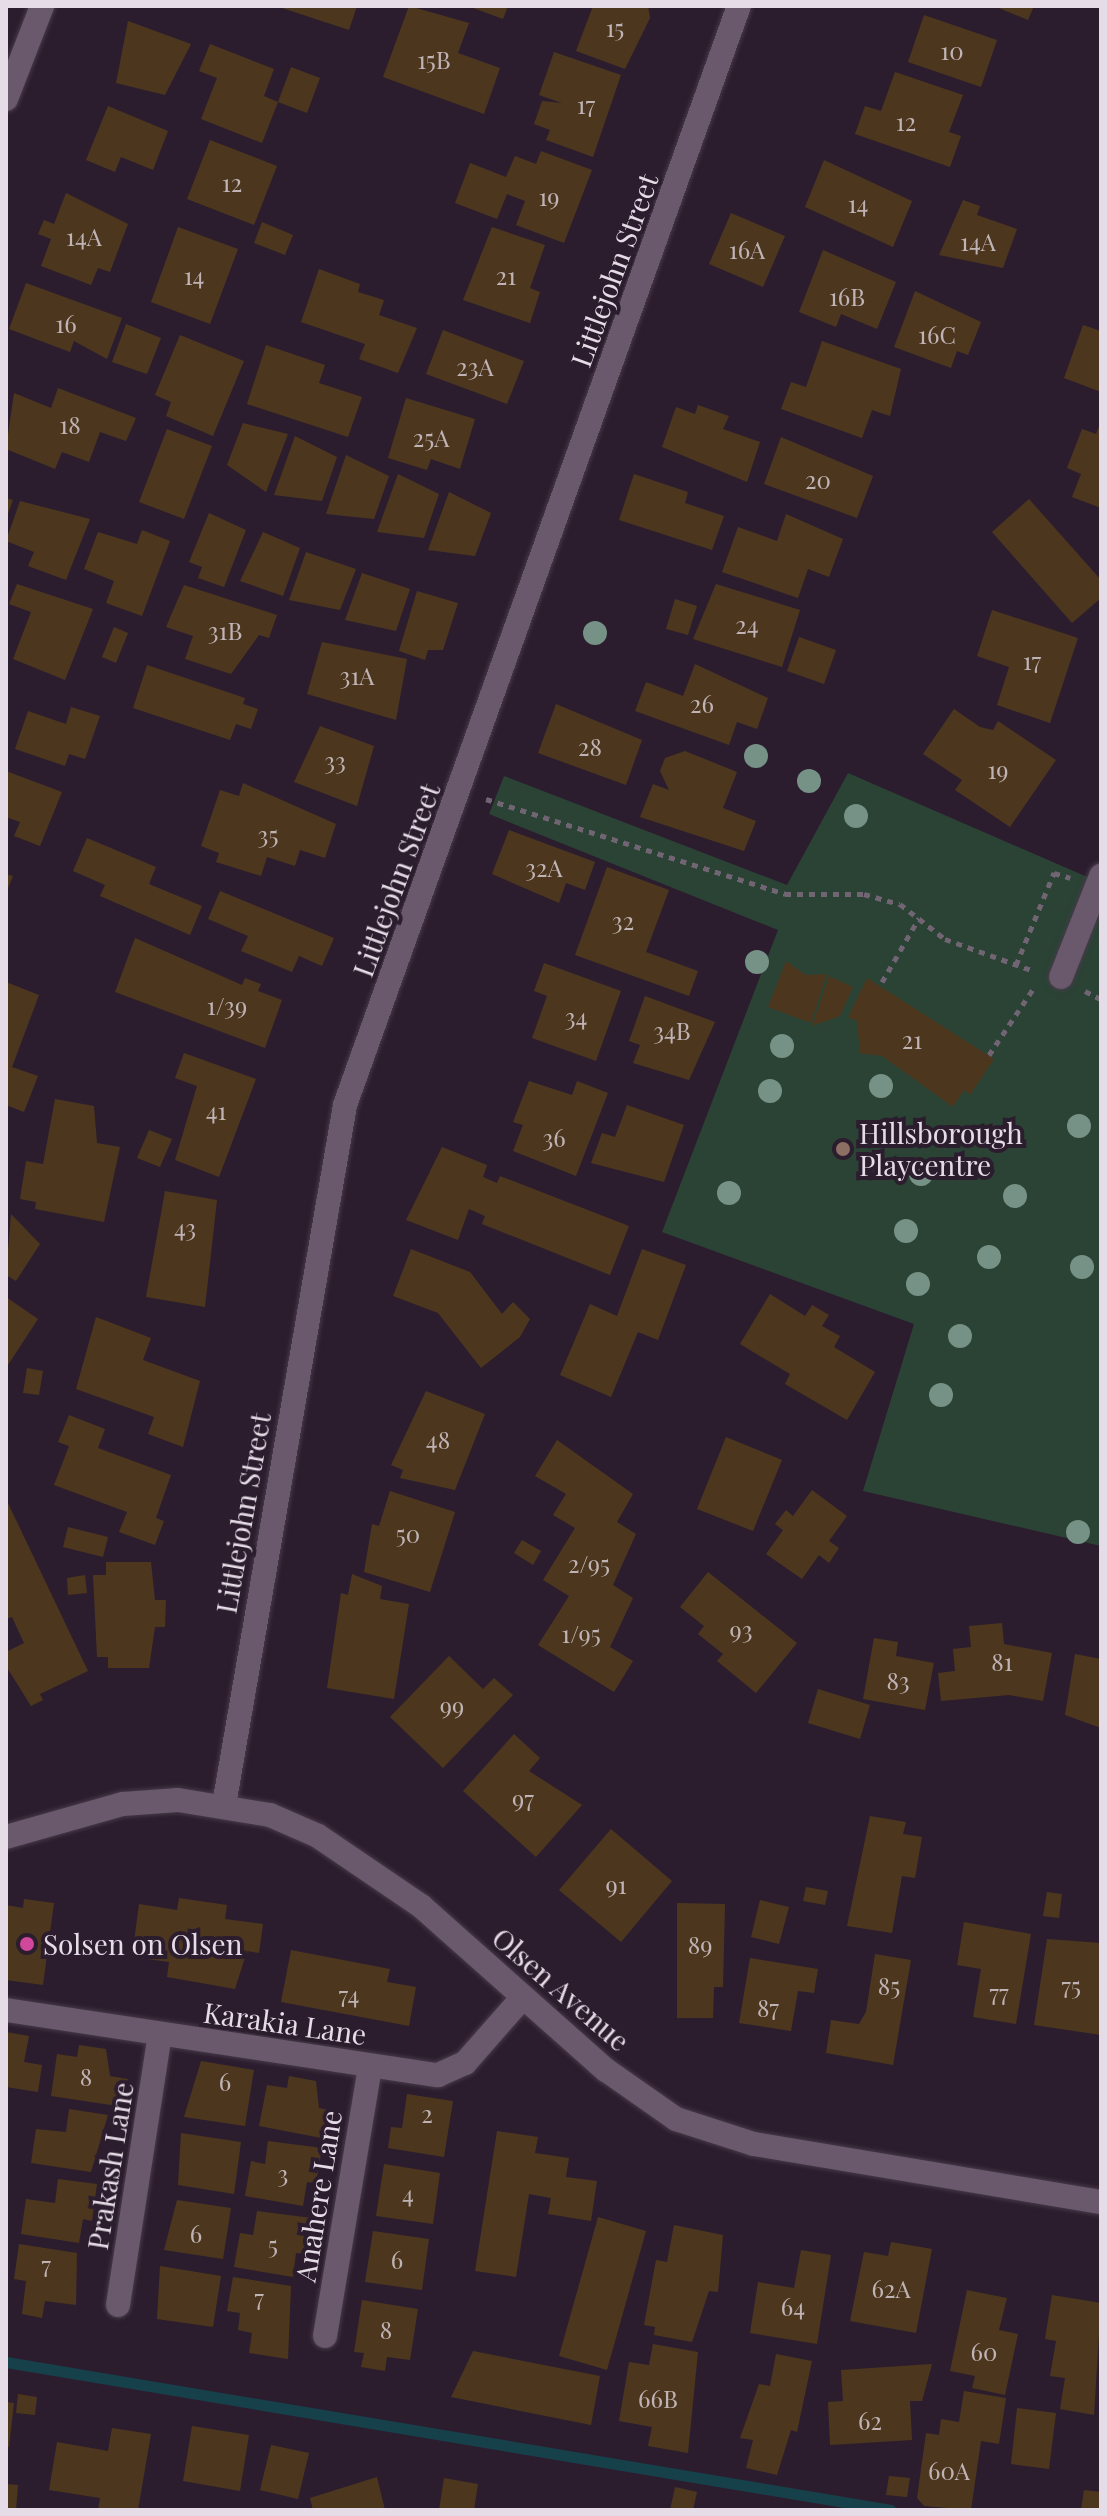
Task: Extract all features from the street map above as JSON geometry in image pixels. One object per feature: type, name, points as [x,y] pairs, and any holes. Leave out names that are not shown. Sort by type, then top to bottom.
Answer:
[{"type":"street","points":[[6,99],[42,6]]},
{"type":"street","name":"Littlejohn Street","points":[[224,1805],[345,1105],[739,6]]},
{"type":"street","points":[[1067,982],[1101,876]]},
{"type":"street","name":"Olsen Avenue","points":[[6,1837],[123,1804],[224,1805],[294,1825],[365,1865],[643,2098],[710,2134],[1101,2202]]},
{"type":"street","name":"Karakia Lane","points":[[6,2010],[438,2075],[457,2069],[523,1997]]},
{"type":"street","name":"Prakash Lane","points":[[118,2305],[160,2035]]},
{"type":"street","name":"Anahere Lane","points":[[325,2336],[370,2066]]},
{"type":"path","points":[[484,799],[785,894],[864,894],[919,918],[976,954],[1043,975],[989,1055]]},
{"type":"path","points":[[1016,965],[1054,873],[1075,880]]},
{"type":"path","points":[[882,982],[919,918]]},
{"type":"path","points":[[1067,982],[1101,999]]},
{"type":"green space","points":[[848,773],[1101,883],[1101,1546],[863,1491],[914,1324],[662,1232],[778,930],[489,814],[504,776],[787,885]]},
{"type":"building","points":[[276,6],[357,6],[349,30]]},
{"type":"building","points":[[409,6],[469,23],[458,53],[500,68],[484,114],[383,77]]},
{"type":"building","points":[[468,6],[508,6],[503,19]]},
{"type":"building","points":[[593,6],[648,6],[650,18],[625,69],[576,51]]},
{"type":"building","points":[[994,6],[1034,6],[1028,20]]},
{"type":"building","points":[[924,15],[997,40],[981,87],[908,62]]},
{"type":"building","points":[[128,21],[191,44],[165,95],[116,83]]},
{"type":"building","points":[[210,44],[274,69],[264,96],[278,102],[262,143],[201,119],[217,78],[199,71]]},
{"type":"building","points":[[554,52],[621,75],[593,157],[546,140],[550,130],[534,124],[542,101],[562,103],[539,95]]},
{"type":"building","points":[[291,67],[320,78],[307,113],[278,102]]},
{"type":"building","points":[[895,72],[963,95],[949,132],[961,136],[950,167],[855,134],[865,106],[881,111]]},
{"type":"building","points":[[108,106],[168,131],[153,170],[121,157],[115,172],[86,160]]},
{"type":"building","points":[[210,140],[277,166],[254,225],[187,199]]},
{"type":"building","points":[[541,151],[592,170],[564,243],[516,225],[525,201],[507,194],[497,219],[455,203],[470,163],[506,177],[515,156],[536,164]]},
{"type":"building","points":[[824,160],[912,201],[893,247],[805,207]]},
{"type":"building","points":[[66,193],[128,224],[110,272],[98,268],[91,285],[41,266],[51,239],[38,234],[44,220],[54,224]]},
{"type":"building","points":[[963,200],[980,206],[977,215],[1017,229],[1003,268],[939,255]]},
{"type":"building","points":[[731,213],[785,236],[763,287],[709,264]]},
{"type":"building","points":[[262,222],[293,235],[285,255],[254,243]]},
{"type":"building","points":[[178,227],[238,249],[210,324],[151,302]]},
{"type":"building","points":[[492,227],[545,245],[530,288],[540,292],[530,323],[463,300]]},
{"type":"building","points":[[823,250],[896,282],[877,329],[841,314],[836,327],[799,312]]},
{"type":"building","points":[[319,269],[360,284],[358,292],[384,300],[379,315],[417,328],[398,373],[359,359],[365,344],[301,322]]},
{"type":"building","points":[[26,283],[122,318],[107,359],[74,341],[70,352],[9,329]]},
{"type":"building","points":[[915,291],[981,322],[968,355],[957,351],[951,368],[894,347]]},
{"type":"building","points":[[126,324],[161,338],[147,374],[112,362]]},
{"type":"building","points":[[1083,325],[1101,331],[1101,392],[1064,378]]},
{"type":"building","points":[[443,330],[524,361],[507,404],[426,374]]},
{"type":"building","points":[[180,335],[244,361],[213,436],[166,416],[171,402],[155,395]]},
{"type":"building","points":[[822,341],[901,369],[890,416],[872,410],[862,438],[781,409],[791,382],[806,387]]},
{"type":"building","points":[[266,345],[325,365],[319,383],[362,397],[348,437],[247,404]]},
{"type":"building","points":[[58,388],[136,418],[126,441],[100,432],[89,462],[62,452],[55,469],[6,449],[14,393],[51,408]]},
{"type":"building","points":[[406,398],[475,419],[460,469],[431,459],[427,470],[388,458]]},
{"type":"building","points":[[698,405],[729,416],[723,429],[760,442],[747,482],[662,447],[676,407],[695,414]]},
{"type":"building","points":[[1101,421],[1101,508],[1072,497],[1081,474],[1067,468],[1082,429],[1096,434]]},
{"type":"building","points":[[243,423],[288,434],[266,492],[227,465]]},
{"type":"building","points":[[167,429],[212,446],[184,519],[139,502]]},
{"type":"building","points":[[295,436],[337,457],[322,501],[274,495]]},
{"type":"building","points":[[781,437],[873,476],[857,518],[764,484]]},
{"type":"building","points":[[346,455],[389,476],[374,519],[326,514]]},
{"type":"building","points":[[398,474],[439,494],[424,538],[377,532]]},
{"type":"building","points":[[634,474],[688,492],[685,503],[724,516],[712,550],[619,520]]},
{"type":"building","points":[[449,492],[491,513],[475,556],[428,550]]},
{"type":"building","points":[[6,498],[13,500],[6,519]]},
{"type":"building","points":[[1029,499],[1101,580],[1101,598],[1072,623],[992,532]]},
{"type":"building","points":[[20,501],[90,519],[66,580],[28,566],[34,552],[6,541]]},
{"type":"building","points":[[209,513],[246,530],[224,587],[198,578],[202,567],[189,562]]},
{"type":"building","points":[[786,514],[843,539],[829,577],[808,569],[798,598],[722,572],[738,527],[777,541]]},
{"type":"building","points":[[142,530],[170,541],[142,616],[106,603],[114,581],[84,569],[98,532],[137,544]]},
{"type":"building","points":[[263,532],[300,548],[283,596],[240,581]]},
{"type":"building","points":[[306,552],[356,569],[340,610],[289,600]]},
{"type":"building","points":[[362,573],[410,589],[396,631],[345,620]]},
{"type":"building","points":[[17,584],[93,609],[65,680],[13,659],[31,612],[9,604]]},
{"type":"building","points":[[716,584],[800,610],[782,667],[693,639]]},
{"type":"building","points":[[184,585],[277,615],[269,638],[259,635],[231,674],[185,659],[193,636],[166,627]]},
{"type":"building","points":[[417,591],[458,603],[443,650],[428,650],[425,660],[399,651]]},
{"type":"building","points":[[675,599],[697,606],[688,635],[666,629]]},
{"type":"building","points":[[992,610],[1078,638],[1050,723],[997,705],[1009,667],[977,656]]},
{"type":"building","points":[[114,627],[128,633],[116,663],[102,657]]},
{"type":"building","points":[[799,637],[836,650],[824,684],[787,671]]},
{"type":"building","points":[[322,642],[407,659],[396,720],[307,694]]},
{"type":"building","points":[[695,664],[768,698],[757,729],[737,722],[729,745],[635,711],[646,682],[683,696]]},
{"type":"building","points":[[147,665],[245,698],[243,704],[258,709],[251,729],[236,724],[230,740],[133,708]]},
{"type":"building","points":[[556,704],[642,740],[626,785],[538,753]]},
{"type":"building","points":[[71,707],[100,716],[85,759],[69,754],[65,766],[15,749],[28,711],[66,724]]},
{"type":"building","points":[[954,709],[980,727],[993,730],[998,721],[1056,760],[1010,827],[955,790],[962,780],[923,754]]},
{"type":"building","points":[[320,726],[374,746],[357,806],[294,782]]},
{"type":"building","points":[[685,751],[737,772],[723,808],[756,821],[744,851],[640,817],[653,784],[669,790],[660,771],[665,758]]},
{"type":"building","points":[[6,771],[62,792],[40,846],[14,836],[20,822],[6,817]]},
{"type":"building","points":[[243,783],[336,824],[325,858],[300,850],[295,866],[267,857],[261,876],[216,862],[219,853],[201,846],[220,790],[239,796]]},
{"type":"building","points":[[509,830],[595,862],[585,890],[566,883],[559,903],[492,874]]},
{"type":"building","points":[[87,838],[156,867],[149,884],[202,906],[190,935],[100,896],[105,885],[73,871]]},
{"type":"building","points":[[607,867],[669,890],[646,952],[698,971],[689,996],[575,955]]},
{"type":"building","points":[[6,874],[13,876],[6,893]]},
{"type":"building","points":[[220,891],[334,938],[322,966],[299,956],[292,972],[241,951],[248,936],[208,919]]},
{"type":"building","points":[[135,938],[242,985],[245,978],[261,984],[258,991],[282,1000],[265,1048],[115,992]]},
{"type":"building","points":[[786,961],[806,975],[827,974],[811,1023],[768,1007]]},
{"type":"building","points":[[544,963],[621,991],[596,1061],[532,1038],[547,996],[534,991]]},
{"type":"building","points":[[829,976],[853,987],[840,1016],[812,1026]]},
{"type":"building","points":[[867,978],[994,1059],[970,1095],[964,1090],[953,1107],[882,1056],[860,1053],[857,1021],[848,1017]]},
{"type":"building","points":[[6,982],[39,995],[12,1067],[38,1076],[24,1112],[6,1105]]},
{"type":"building","points":[[645,996],[715,1022],[689,1080],[633,1063],[640,1045],[629,1041]]},
{"type":"building","points":[[184,1053],[256,1079],[219,1177],[175,1160],[197,1086],[175,1078]]},
{"type":"building","points":[[529,1081],[572,1095],[577,1081],[608,1093],[576,1176],[513,1151],[523,1125],[513,1122]]},
{"type":"building","points":[[55,1099],[94,1106],[97,1143],[120,1147],[104,1222],[35,1209],[36,1202],[20,1199],[26,1161],[43,1164]]},
{"type":"building","points":[[627,1105],[684,1125],[664,1182],[591,1163],[602,1133],[615,1137]]},
{"type":"building","points":[[149,1130],[172,1139],[160,1167],[137,1158]]},
{"type":"building","points":[[442,1147],[487,1165],[483,1177],[497,1183],[500,1176],[629,1226],[610,1275],[482,1224],[485,1216],[469,1209],[458,1240],[406,1220]]},
{"type":"building","points":[[165,1191],[217,1200],[205,1307],[146,1297]]},
{"type":"building","points":[[11,1214],[40,1244],[16,1281],[6,1275]]},
{"type":"building","points":[[411,1249],[470,1272],[502,1314],[513,1302],[530,1319],[520,1337],[481,1368],[438,1313],[393,1296]]},
{"type":"building","points":[[642,1249],[686,1265],[658,1340],[638,1332],[611,1397],[560,1375],[590,1304],[617,1316]]},
{"type":"building","points":[[770,1294],[805,1316],[812,1305],[829,1315],[822,1326],[840,1336],[834,1347],[875,1372],[847,1420],[785,1384],[790,1374],[740,1344]]},
{"type":"building","points":[[6,1297],[38,1319],[6,1368]]},
{"type":"building","points":[[96,1317],[151,1338],[143,1360],[200,1381],[183,1447],[148,1434],[154,1417],[76,1389]]},
{"type":"building","points":[[27,1368],[43,1371],[39,1395],[23,1393]]},
{"type":"building","points":[[426,1391],[485,1414],[455,1490],[400,1478],[403,1470],[391,1465]]},
{"type":"building","points":[[69,1415],[105,1429],[98,1448],[171,1475],[156,1518],[164,1521],[155,1545],[119,1532],[127,1512],[54,1485],[69,1446],[58,1442]]},
{"type":"building","points":[[726,1437],[782,1460],[753,1531],[697,1509]]},
{"type":"building","points":[[557,1440],[633,1494],[617,1522],[636,1534],[613,1585],[633,1598],[610,1647],[633,1661],[614,1692],[538,1645],[569,1596],[543,1580],[575,1528],[553,1515],[566,1494],[535,1476]]},
{"type":"building","points":[[812,1490],[847,1516],[829,1541],[839,1548],[829,1563],[819,1555],[802,1579],[766,1554],[783,1530],[775,1524],[786,1510],[793,1516]]},
{"type":"building","points":[[390,1491],[455,1512],[430,1592],[364,1572],[372,1524],[379,1526]]},
{"type":"building","points":[[6,1499],[88,1671],[40,1694],[43,1700],[31,1706],[6,1666],[6,1652],[24,1643],[12,1617],[6,1619]]},
{"type":"building","points":[[68,1527],[108,1537],[103,1557],[63,1547]]},
{"type":"building","points":[[522,1540],[541,1551],[533,1565],[514,1553]]},
{"type":"building","points":[[106,1562],[151,1562],[155,1600],[166,1600],[165,1627],[155,1627],[149,1668],[108,1668],[108,1657],[97,1657],[93,1575],[106,1575]]},
{"type":"building","points":[[708,1572],[797,1643],[756,1693],[717,1661],[723,1654],[698,1634],[704,1626],[680,1607]]},
{"type":"building","points":[[352,1574],[382,1586],[380,1599],[409,1604],[394,1699],[327,1688],[341,1593],[348,1595]]},
{"type":"building","points":[[85,1575],[87,1593],[68,1595],[67,1578]]},
{"type":"building","points":[[1002,1623],[1004,1644],[1052,1653],[1043,1701],[1009,1695],[941,1701],[938,1673],[955,1671],[953,1649],[971,1647],[969,1626]]},
{"type":"building","points":[[874,1638],[898,1642],[896,1656],[934,1663],[925,1710],[863,1699]]},
{"type":"building","points":[[1075,1654],[1101,1659],[1101,1728],[1065,1715]]},
{"type":"building","points":[[449,1656],[483,1689],[494,1678],[513,1695],[443,1768],[390,1717]]},
{"type":"building","points":[[818,1689],[870,1705],[860,1739],[808,1723]]},
{"type":"building","points":[[514,1734],[540,1758],[529,1771],[582,1805],[536,1857],[463,1791]]},
{"type":"building","points":[[870,1816],[906,1822],[903,1834],[922,1837],[915,1878],[902,1876],[892,1933],[847,1926]]},
{"type":"building","points":[[611,1829],[672,1881],[621,1942],[559,1890]]},
{"type":"building","points":[[806,1887],[828,1891],[825,1905],[803,1901]]},
{"type":"building","points":[[1047,1892],[1062,1894],[1059,1918],[1043,1916]]},
{"type":"building","points":[[179,1898],[227,1905],[225,1919],[263,1924],[259,1953],[247,1951],[235,1989],[167,1977],[169,1962],[132,1957],[139,1904],[177,1910]]},
{"type":"building","name":"Solsen on Olsen","points":[[24,1899],[54,1903],[43,1985],[6,1980],[6,1905],[23,1908]]},
{"type":"building","points":[[760,1900],[789,1907],[779,1944],[751,1937]]},
{"type":"building","points":[[677,1903],[725,1904],[723,1987],[714,1987],[713,2018],[677,2018]]},
{"type":"building","points":[[964,1922],[1031,1934],[1016,2024],[973,2017],[981,1969],[957,1965]]},
{"type":"building","points":[[1047,1939],[1101,1943],[1101,2035],[1034,2025]]},
{"type":"building","points":[[291,1950],[390,1969],[387,1982],[416,1987],[409,2026],[281,2002]]},
{"type":"building","points":[[875,1954],[911,1960],[893,2065],[826,2053],[831,2020],[859,2024],[866,2012]]},
{"type":"building","points":[[750,1958],[818,1969],[814,1993],[798,1991],[791,2031],[739,2023]]},
{"type":"building","points":[[6,2032],[29,2036],[24,2062],[42,2065],[38,2092],[6,2087]]},
{"type":"building","points":[[79,2045],[106,2049],[110,2076],[128,2079],[124,2107],[51,2096],[57,2054],[77,2057]]},
{"type":"building","points":[[201,2061],[254,2070],[245,2126],[184,2117]]},
{"type":"building","points":[[289,2076],[316,2081],[319,2108],[337,2112],[332,2140],[259,2126],[267,2085],[287,2088]]},
{"type":"building","points":[[407,2094],[453,2101],[444,2157],[388,2148],[391,2127],[402,2128]]},
{"type":"building","points":[[69,2109],[108,2115],[91,2172],[31,2163],[36,2129],[66,2132]]},
{"type":"building","points":[[497,2131],[538,2137],[535,2153],[569,2158],[566,2177],[597,2181],[591,2221],[548,2214],[551,2198],[529,2194],[516,2277],[475,2271]]},
{"type":"building","points":[[181,2133],[241,2142],[234,2194],[178,2185]]},
{"type":"building","points":[[268,2141],[322,2148],[316,2183],[307,2182],[303,2206],[245,2196],[251,2161],[265,2164]]},
{"type":"building","points":[[384,2164],[440,2173],[433,2224],[376,2216]]},
{"type":"building","points":[[58,2179],[97,2184],[92,2221],[83,2219],[79,2243],[21,2234],[26,2199],[55,2203]]},
{"type":"building","points":[[177,2200],[231,2208],[223,2259],[164,2250]]},
{"type":"building","points":[[257,2211],[312,2218],[306,2254],[296,2253],[293,2277],[234,2267],[240,2233],[253,2235]]},
{"type":"building","points":[[598,2217],[646,2231],[607,2370],[559,2356]]},
{"type":"building","points":[[674,2225],[723,2235],[718,2292],[709,2291],[692,2342],[654,2335],[655,2327],[644,2325],[656,2260],[667,2262]]},
{"type":"building","points":[[373,2231],[429,2239],[422,2290],[365,2282]]},
{"type":"building","points":[[891,2242],[932,2249],[916,2333],[850,2321],[864,2252],[888,2256]]},
{"type":"building","points":[[19,2244],[77,2253],[76,2305],[45,2301],[42,2318],[22,2314],[26,2281],[14,2279]]},
{"type":"building","points":[[801,2250],[831,2255],[817,2344],[750,2333],[758,2282],[794,2288]]},
{"type":"building","points":[[160,2266],[221,2276],[213,2327],[157,2319]]},
{"type":"building","points":[[233,2277],[291,2286],[288,2359],[249,2353],[252,2333],[238,2330],[240,2313],[227,2311]]},
{"type":"building","points":[[967,2290],[1007,2298],[999,2330],[1018,2334],[1005,2395],[972,2388],[975,2376],[950,2371]]},
{"type":"building","points":[[1052,2295],[1101,2303],[1094,2415],[1060,2409],[1065,2378],[1050,2376],[1056,2341],[1045,2339]]},
{"type":"building","points":[[362,2300],[418,2309],[410,2360],[387,2357],[385,2371],[361,2367],[364,2353],[354,2352]]},
{"type":"building","points":[[653,2344],[698,2352],[688,2453],[648,2446],[652,2427],[619,2421],[629,2362],[649,2365]]},
{"type":"building","points":[[473,2351],[600,2376],[591,2425],[451,2397]]},
{"type":"building","points":[[776,2354],[812,2361],[797,2432],[791,2430],[777,2475],[746,2468],[753,2440],[740,2438],[759,2384],[770,2386]]},
{"type":"building","points":[[932,2364],[922,2401],[910,2401],[912,2440],[830,2445],[828,2402],[843,2401],[841,2370]]},
{"type":"building","points":[[964,2391],[1006,2398],[999,2444],[981,2441],[971,2510],[924,2506],[917,2498],[926,2433],[939,2435],[941,2419],[959,2422]]},
{"type":"building","points":[[18,2394],[37,2397],[35,2415],[16,2413]]},
{"type":"building","points":[[6,2402],[14,2403],[9,2447],[6,2446]]},
{"type":"building","points":[[1017,2408],[1056,2413],[1049,2469],[1011,2464]]},
{"type":"building","points":[[192,2426],[249,2435],[240,2491],[183,2481]]},
{"type":"building","points":[[112,2428],[151,2434],[138,2510],[98,2510],[100,2498],[49,2490],[57,2442],[108,2451]]},
{"type":"building","points":[[271,2445],[309,2453],[298,2499],[260,2490]]},
{"type":"building","points":[[889,2476],[910,2478],[907,2497],[886,2495]]},
{"type":"building","points":[[377,2477],[385,2510],[313,2510],[310,2498]]},
{"type":"building","points":[[444,2478],[478,2484],[474,2510],[439,2510]]},
{"type":"building","points":[[6,2484],[18,2485],[16,2510],[6,2510]]},
{"type":"building","points":[[675,2487],[697,2492],[693,2510],[670,2510]]},
{"type":"building","points":[[1084,2490],[1101,2492],[1101,2510],[1081,2510]]},
{"type":"waterway","points":[[6,2362],[891,2510]]},
{"type":"place","name":"Hillsborough Playcentre","points":[[843,1149]]},
{"type":"place","name":"Solsen on Olsen","points":[[27,1944]]}]
